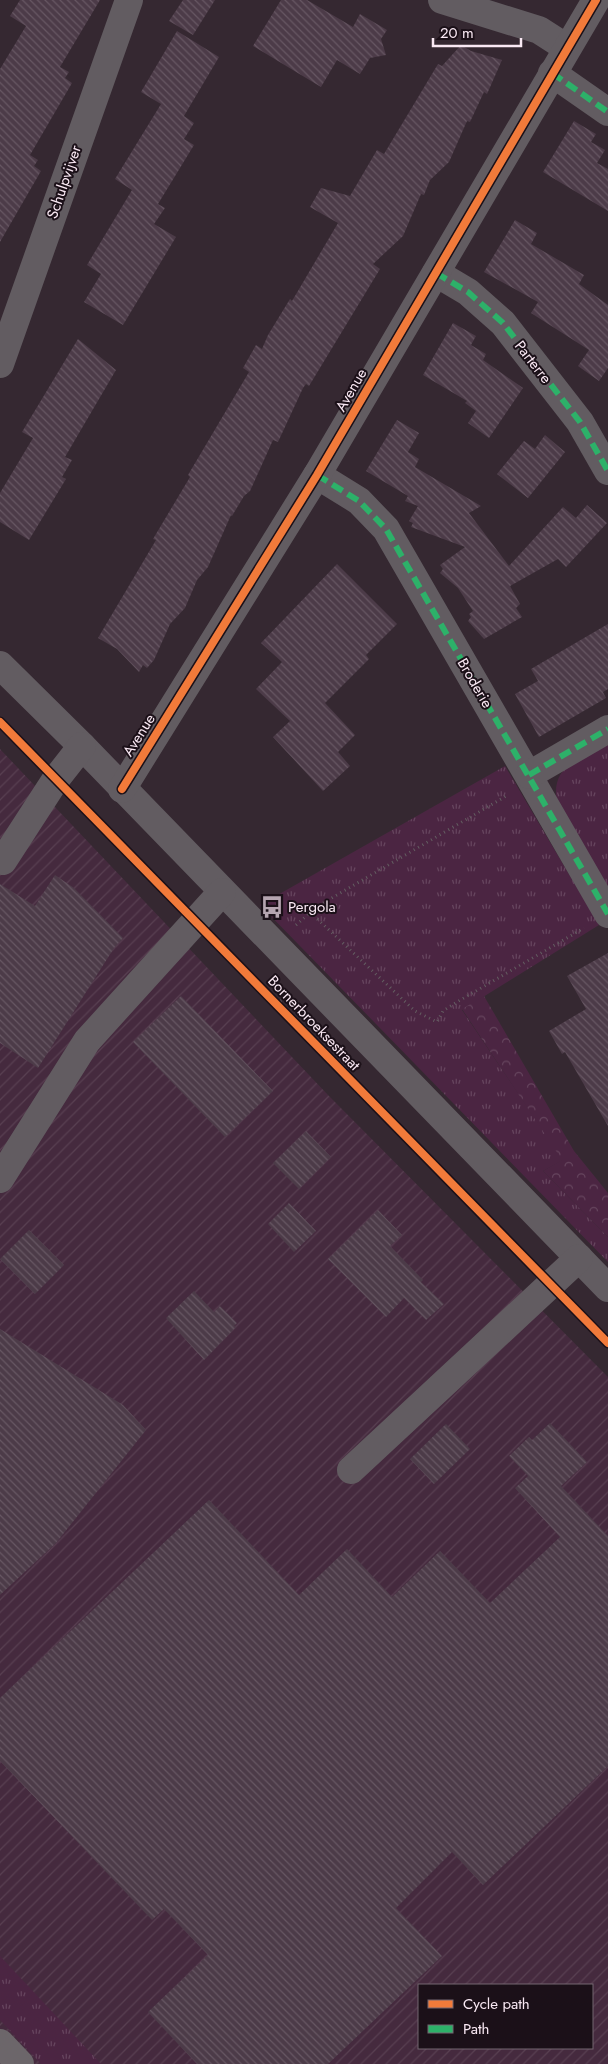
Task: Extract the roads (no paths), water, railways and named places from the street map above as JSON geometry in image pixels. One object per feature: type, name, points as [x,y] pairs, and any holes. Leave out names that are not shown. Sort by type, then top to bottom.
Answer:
[{"type":"main road","points":[[0,2043],[20,2064]]},
{"type":"street","name":"Schulpvijver","points":[[0,364],[129,0]]},
{"type":"street","points":[[442,0],[539,30],[567,48]]},
{"type":"street","name":"Avenue","points":[[122,789],[317,475],[596,0]]},
{"type":"street","points":[[552,73],[608,112]]},
{"type":"street","name":"Parterre","points":[[436,273],[468,292],[503,323],[580,422],[608,471]]},
{"type":"street","name":"Broderie","points":[[317,475],[358,500],[386,529],[531,778],[600,919]]},
{"type":"street","name":"Bornerbroeksestraat","points":[[0,665],[82,746],[608,1288]]},
{"type":"street","points":[[531,778],[608,729]]},
{"type":"street","points":[[3,861],[56,779],[82,746]]},
{"type":"street","points":[[0,1179],[87,1041],[222,892]]},
{"type":"street","points":[[352,1470],[579,1258]]},
{"type":"place","name":"Pergola","points":[[272,907]]}]
